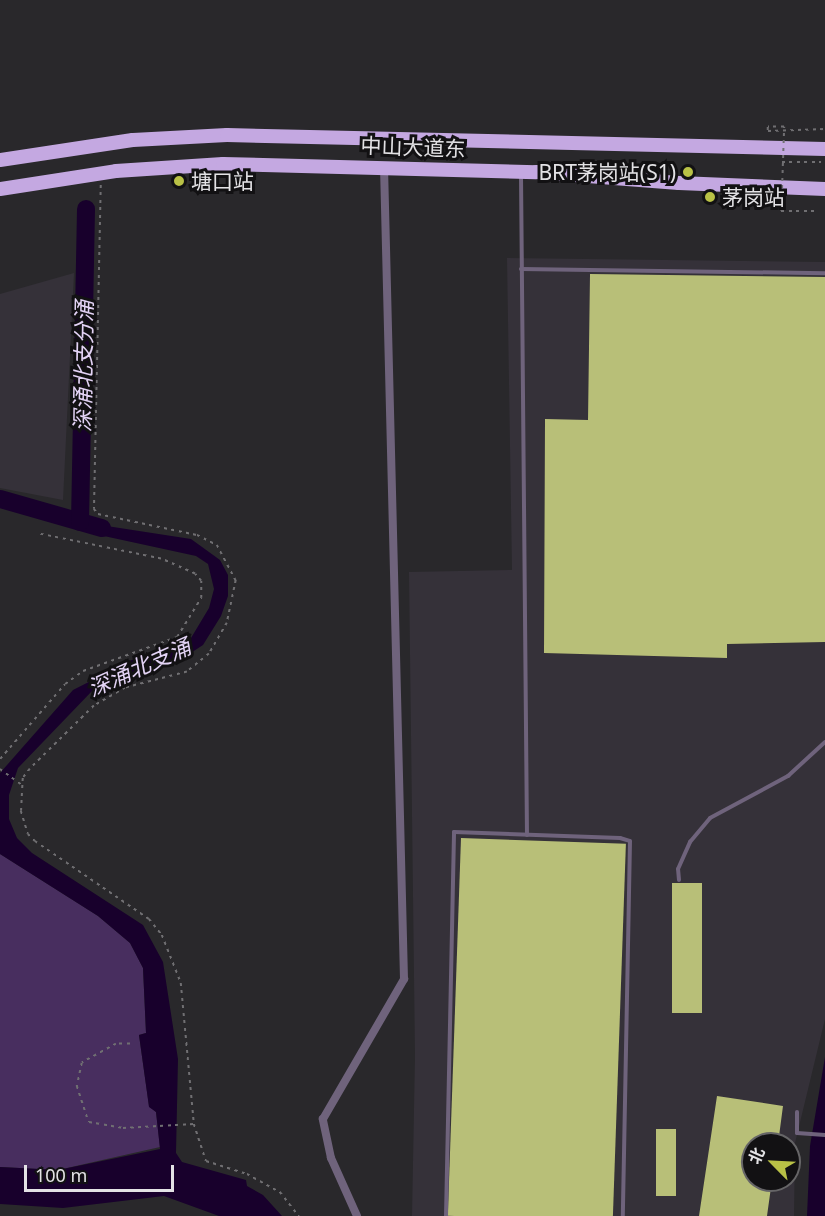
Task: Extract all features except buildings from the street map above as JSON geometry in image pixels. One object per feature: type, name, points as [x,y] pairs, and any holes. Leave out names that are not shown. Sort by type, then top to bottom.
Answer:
[{"type":"highway","name":"中山大道东","points":[[0,160],[133,140],[227,135],[824,155]]},
{"type":"highway","name":"中山大道东","points":[[0,189],[101,172],[223,164],[521,172],[825,189]]},
{"type":"street","points":[[357,1216],[331,1158],[323,1119],[404,979],[384,167]]},
{"type":"lane","points":[[521,172],[527,835]]},
{"type":"lane","points":[[521,269],[825,273]]},
{"type":"lane","points":[[679,880],[678,869],[690,842],[710,818],[788,776],[825,742]]},
{"type":"lane","points":[[446,1216],[454,832],[620,838],[630,841],[623,1216]]},
{"type":"lane","points":[[797,1112],[797,1133],[825,1135]]},
{"type":"path","points":[[819,211],[781,211],[782,162],[784,127],[768,127],[768,131],[825,129]]},
{"type":"path","points":[[782,162],[824,155]]},
{"type":"path","points":[[101,172],[94,509],[98,514],[197,536],[217,545],[236,580],[227,624],[199,664],[187,672],[124,688],[94,706],[48,748],[22,785],[21,811],[28,834],[149,919],[162,935],[181,984],[194,1124],[206,1161],[247,1174],[280,1192],[299,1216]]},
{"type":"path","points":[[0,759],[65,684],[83,670],[177,637],[201,598],[201,582],[195,574],[160,559],[39,534]]},
{"type":"path","points":[[0,769],[22,785]]},
{"type":"path","points":[[130,1044],[116,1044],[82,1063],[77,1086],[82,1108],[89,1122],[103,1126],[194,1124]]},
{"type":"shaded area","points":[[507,258],[825,262],[825,1019],[798,1132],[741,1132],[741,1192],[794,1192],[794,1216],[412,1216],[415,1056],[409,572],[512,570]]},
{"type":"shaded area","points":[[74,273],[63,500],[0,488],[0,294]]},
{"type":"shaded area","points":[[0,854],[98,916],[130,943],[143,968],[146,1033],[139,1035],[149,1106],[156,1112],[160,1147],[58,1170],[0,1167]]},
{"type":"water","points":[[0,495],[55,518],[191,539],[220,560],[228,575],[228,596],[221,616],[203,645],[177,662],[93,690],[18,768],[9,795],[9,819],[17,838],[32,853],[143,925],[163,962],[178,1059],[176,1153],[182,1162],[246,1180],[247,1186],[263,1195],[282,1216],[219,1216],[164,1196],[63,1208],[0,1204],[0,1167],[58,1170],[160,1149],[156,1112],[149,1107],[139,1035],[146,1033],[143,968],[130,943],[98,916],[0,854],[0,773],[73,690],[132,660],[191,638],[209,608],[214,589],[208,564],[196,556],[90,533],[0,507]]},
{"type":"water","points":[[825,1057],[825,1216],[807,1216],[810,1146]]},
{"type":"waterway","name":"深涌北支分涌","points":[[80,522],[86,209]]},
{"type":"waterway","name":"深涌北支涌","points":[[0,499],[102,528]]},
{"type":"place","name":"BRT茅岗站(S1)","points":[[688,172]]},
{"type":"place","name":"塘口站","points":[[179,181]]},
{"type":"place","name":"茅岗站","points":[[710,197]]}]
